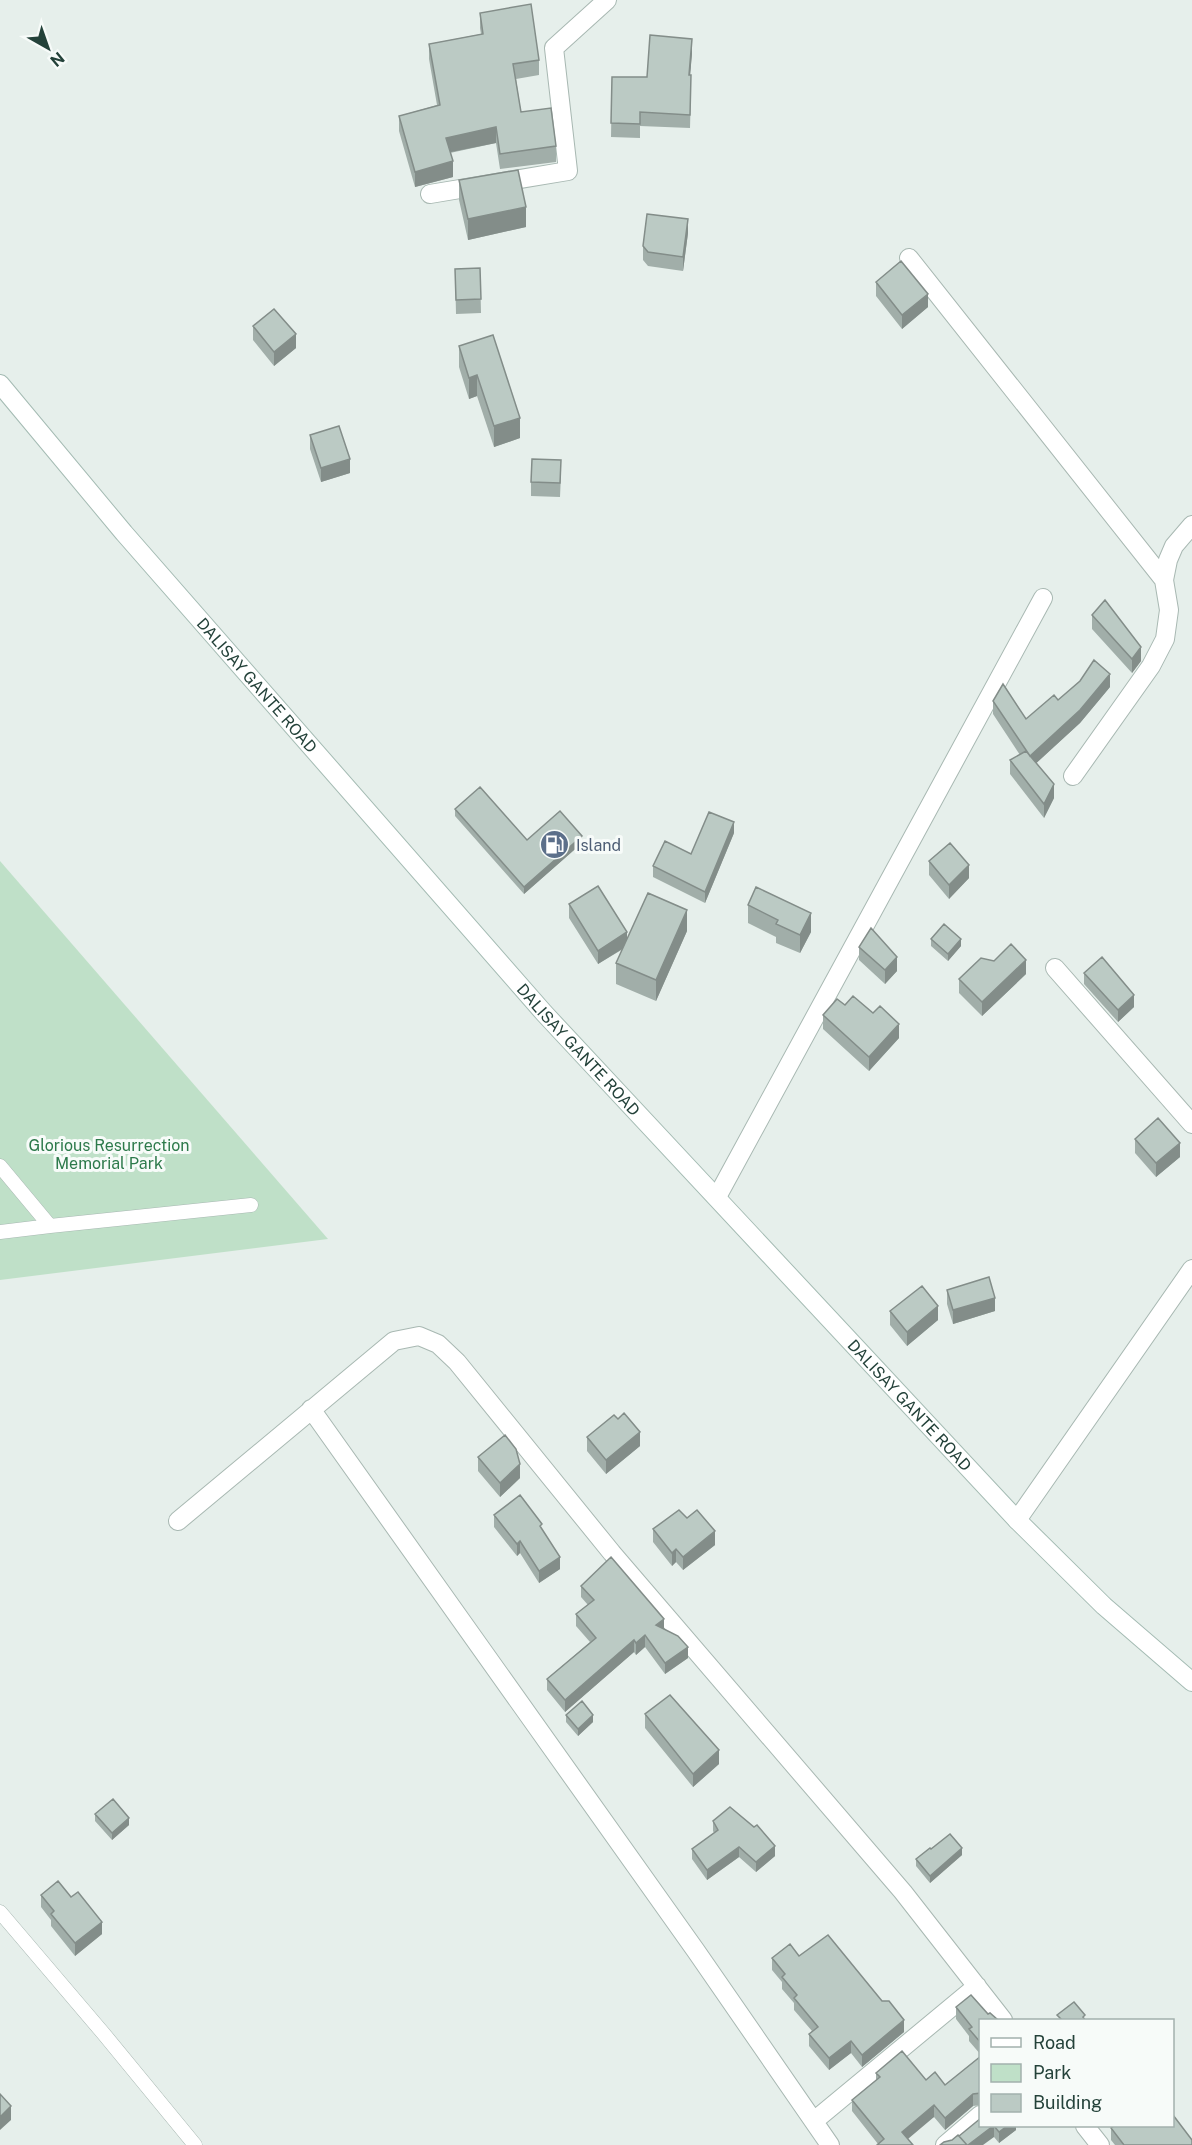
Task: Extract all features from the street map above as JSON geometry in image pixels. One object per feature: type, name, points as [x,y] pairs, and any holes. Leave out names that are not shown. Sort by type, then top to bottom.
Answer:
[{"type":"street","points":[[430,194],[567,171],[554,48],[607,0]]},
{"type":"street","points":[[909,258],[1164,579]]},
{"type":"street","name":"DALISAY GANTE ROAD","points":[[0,384],[124,533],[544,1013],[1017,1520],[1104,1606],[1192,1682]]},
{"type":"street","points":[[1073,776],[1151,666],[1165,639],[1169,610],[1164,579],[1167,560],[1174,546],[1192,525]]},
{"type":"street","points":[[717,1197],[1043,598]]},
{"type":"street","points":[[1055,968],[1192,1124]]},
{"type":"street","points":[[1017,1520],[1192,1269]]},
{"type":"street","points":[[178,1521],[394,1341],[419,1336],[438,1344],[457,1362],[612,1553],[903,1892],[1002,2019]]},
{"type":"street","points":[[311,1409],[577,1782],[830,2145]]},
{"type":"street","points":[[814,2121],[977,1986]]},
{"type":"street","points":[[945,2145],[979,2117]]},
{"type":"street","points":[[1086,2127],[1100,2145]]},
{"type":"lane","points":[[0,1166],[50,1226]]},
{"type":"lane","points":[[0,1232],[251,1205]]},
{"type":"lane","points":[[0,1912],[195,2145]]},
{"type":"green space","name":"Glorious Resurrection Memorial Park","points":[[0,861],[328,1239],[0,1280]]},
{"type":"building","points":[[531,4],[539,60],[513,64],[521,112],[551,108],[556,146],[500,154],[496,127],[446,138],[453,161],[415,172],[399,116],[440,105],[429,44],[483,34],[480,13]]},
{"type":"building","points":[[650,35],[692,39],[689,75],[691,75],[690,115],[640,112],[640,124],[611,123],[612,77],[647,77]]},
{"type":"building","points":[[518,170],[526,207],[468,219],[459,180]]},
{"type":"building","points":[[647,214],[688,219],[683,257],[648,252],[643,246]]},
{"type":"building","points":[[901,261],[928,294],[902,315],[876,282]]},
{"type":"building","points":[[480,268],[481,299],[456,300],[455,269]]},
{"type":"building","points":[[274,309],[296,334],[274,352],[253,326]]},
{"type":"building","points":[[493,335],[520,418],[494,426],[477,375],[469,378],[459,346]]},
{"type":"building","points":[[339,426],[350,459],[321,468],[310,435]]},
{"type":"building","points":[[532,459],[561,460],[560,483],[531,482]]},
{"type":"building","points":[[1105,600],[1141,647],[1132,659],[1092,615]]},
{"type":"building","points":[[1094,660],[1110,674],[1080,710],[1030,756],[993,701],[1003,684],[1026,719],[1054,695],[1058,700],[1080,681]]},
{"type":"building","points":[[1026,751],[1054,784],[1044,804],[1010,760]]},
{"type":"building","name":"Island","points":[[480,787],[527,840],[560,811],[582,836],[524,887],[455,809]]},
{"type":"building","points":[[709,812],[734,822],[705,892],[653,866],[665,841],[691,854]]},
{"type":"building","points":[[950,843],[969,865],[949,885],[929,861]]},
{"type":"building","points":[[598,886],[627,932],[598,951],[569,904]]},
{"type":"building","points":[[756,887],[811,913],[800,935],[776,924],[778,920],[748,905]]},
{"type":"building","points":[[648,893],[687,910],[656,980],[616,963]]},
{"type":"building","points":[[944,924],[961,939],[948,954],[931,939]]},
{"type":"building","points":[[871,928],[897,957],[885,970],[859,947]]},
{"type":"building","points":[[1011,944],[1026,960],[982,1002],[959,979],[981,958],[994,961]]},
{"type":"building","points":[[1102,957],[1134,995],[1118,1010],[1084,973]]},
{"type":"building","points":[[853,996],[873,1013],[880,1006],[899,1024],[869,1057],[823,1015],[837,999],[845,1005]]},
{"type":"building","points":[[1158,1118],[1180,1143],[1156,1163],[1135,1139]]},
{"type":"building","points":[[989,1277],[995,1298],[953,1310],[947,1290]]},
{"type":"building","points":[[922,1286],[938,1306],[907,1332],[890,1311]]},
{"type":"building","points":[[624,1413],[640,1432],[606,1460],[587,1437],[614,1415],[618,1419]]},
{"type":"building","points":[[505,1435],[516,1449],[520,1464],[500,1483],[478,1457]]},
{"type":"building","points":[[520,1495],[542,1524],[540,1526],[560,1557],[539,1571],[520,1541],[517,1544],[494,1515]]},
{"type":"building","points":[[679,1510],[687,1518],[697,1510],[715,1531],[683,1557],[676,1549],[672,1553],[653,1529]]},
{"type":"building","points":[[611,1557],[664,1619],[656,1625],[678,1636],[688,1647],[665,1663],[645,1635],[636,1643],[634,1640],[565,1700],[547,1679],[596,1638],[576,1614],[594,1600],[581,1586]]},
{"type":"building","points":[[670,1695],[719,1750],[693,1774],[645,1714]]},
{"type":"building","points":[[582,1701],[593,1715],[578,1729],[566,1715]]},
{"type":"building","points":[[113,1799],[129,1818],[112,1833],[95,1814]]},
{"type":"building","points":[[730,1807],[754,1827],[757,1825],[775,1846],[756,1862],[739,1847],[707,1870],[692,1849],[718,1830],[713,1821]]},
{"type":"building","points":[[950,1834],[962,1848],[930,1876],[916,1859]]},
{"type":"building","points":[[58,1881],[71,1897],[78,1892],[102,1922],[75,1943],[51,1914],[54,1911],[41,1895]]},
{"type":"building","points":[[828,1935],[882,2001],[889,2001],[904,2020],[862,2055],[851,2041],[829,2058],[809,2034],[818,2027],[794,1998],[797,1995],[782,1977],[785,1974],[772,1958],[790,1944],[799,1956]]},
{"type":"building","points":[[971,1995],[988,2014],[990,2013],[997,2019],[979,2019],[979,2041],[969,2029],[972,2027],[956,2007]]},
{"type":"building","points":[[1074,2002],[1085,2015],[1084,2019],[1061,2019],[1057,2015]]},
{"type":"building","points":[[902,2051],[926,2080],[935,2072],[945,2085],[979,2058],[979,2093],[973,2094],[945,2118],[934,2105],[902,2132],[913,2145],[877,2145],[884,2139],[852,2100],[880,2077],[876,2073]]},
{"type":"building","points":[[0,2094],[11,2106],[0,2117]]},
{"type":"building","points":[[1174,2116],[1192,2140],[1192,2145],[1124,2145],[1111,2128],[1174,2127]]},
{"type":"building","points":[[979,2120],[979,2127],[992,2127],[968,2145],[959,2136]]},
{"type":"building","points":[[995,2127],[1006,2127],[999,2132]]},
{"type":"building","points":[[958,2135],[967,2145],[940,2145],[952,2140]]},
{"type":"place","name":"Island","points":[[555,845]]}]
